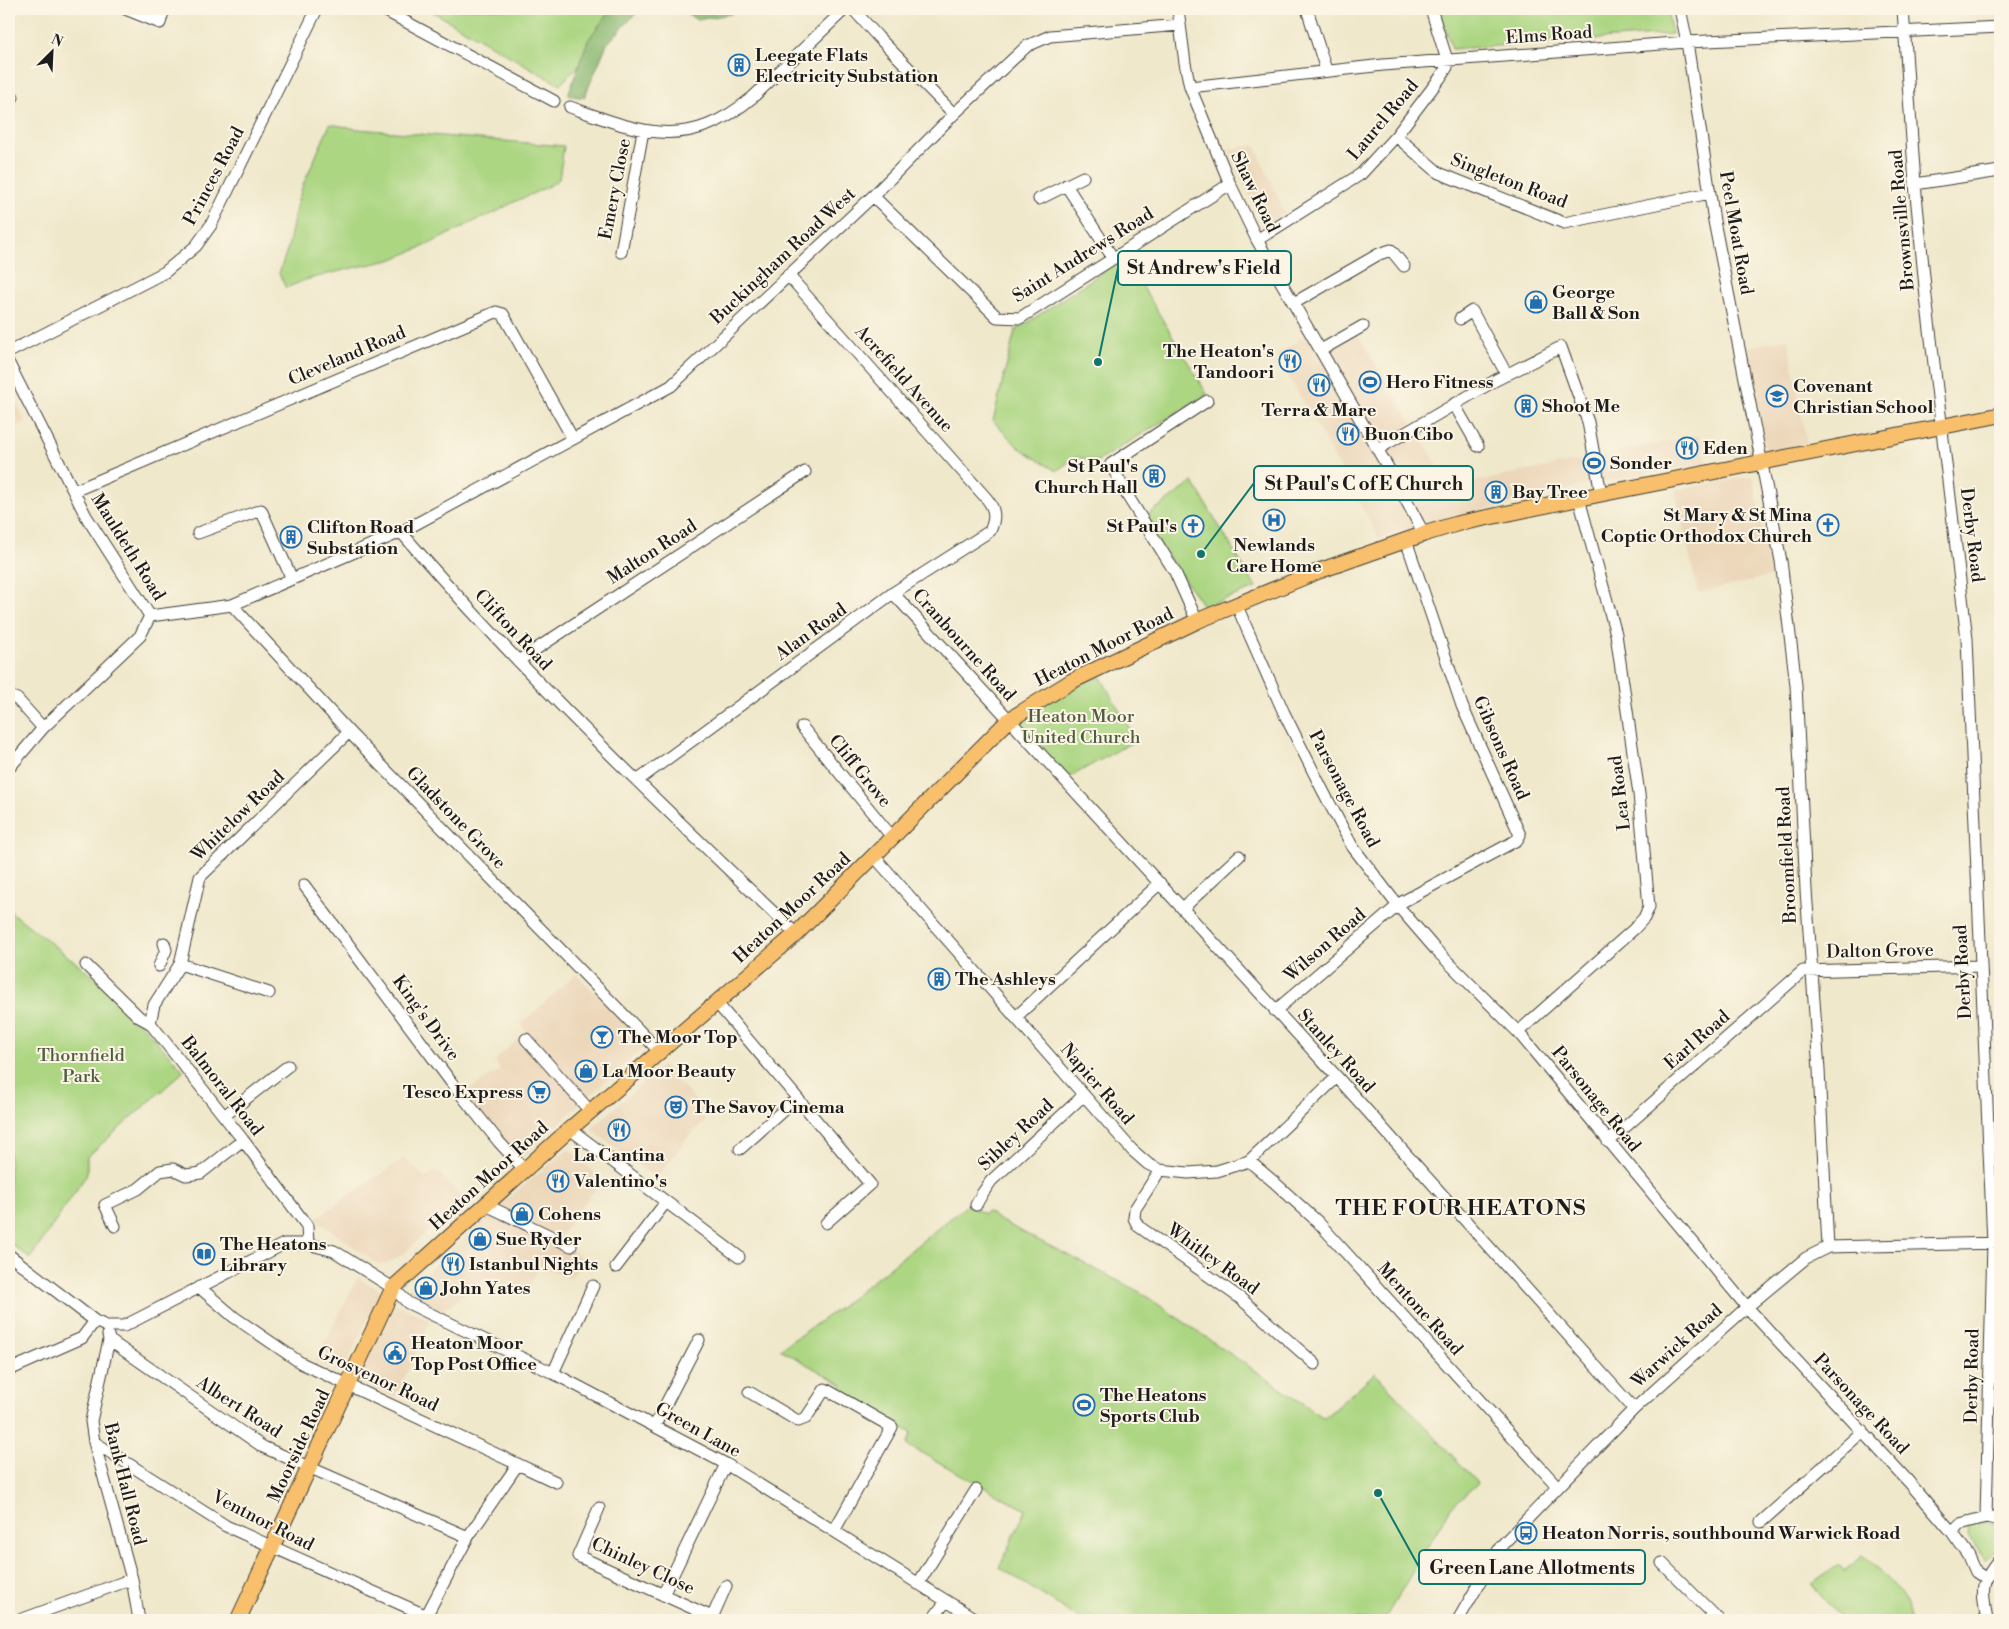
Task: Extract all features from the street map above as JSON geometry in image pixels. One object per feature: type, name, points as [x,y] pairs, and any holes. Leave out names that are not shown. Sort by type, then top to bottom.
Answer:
[{"type":"main road","name":"Heaton Moor Road","points":[[393,1288],[590,1111],[796,934],[1009,720],[1072,681],[1197,621],[1319,570],[1456,524],[2000,415]]},
{"type":"main road","name":"Moorside Road","points":[[238,1620],[393,1288]]},
{"type":"street","points":[[125,9],[160,23],[164,9]]},
{"type":"street","name":"Princes Road","points":[[9,352],[165,272],[196,246],[211,225],[317,9]]},
{"type":"street","points":[[382,9],[554,101]]},
{"type":"street","points":[[570,107],[618,125],[644,131],[682,132],[710,125],[724,118],[754,97],[845,9]]},
{"type":"street","points":[[853,9],[954,114]]},
{"type":"street","name":"Shaw Road","points":[[1178,9],[1190,87],[1230,184],[1258,240],[1378,448],[1424,534]]},
{"type":"street","points":[[1307,9],[1326,70]]},
{"type":"street","points":[[1431,9],[1447,60]]},
{"type":"street","name":"Peel Moat Road","points":[[1680,9],[1688,42],[1710,193],[1761,462]]},
{"type":"street","name":"Brownsville Road","points":[[1903,9],[1915,184],[1941,427]]},
{"type":"street","name":"Buckingham Road West","points":[[401,532],[671,386],[873,196],[954,114],[1027,46],[1050,36],[1180,25]]},
{"type":"street","name":"Elms Road","points":[[1190,87],[1326,70],[1688,42],[2000,27]]},
{"type":"street","name":"Laurel Road","points":[[1258,240],[1361,174],[1396,136],[1440,78],[1447,67],[1447,60]]},
{"type":"street","name":"Emery Close","points":[[621,252],[644,131]]},
{"type":"street","name":"Singleton Road","points":[[1396,136],[1439,173],[1564,223],[1710,193]]},
{"type":"street","points":[[1915,184],[2000,171]]},
{"type":"street","points":[[1039,199],[1083,177]]},
{"type":"street","name":"Saint Andrews Road","points":[[873,196],[997,316],[1020,318],[1230,184]]},
{"type":"street","points":[[1066,185],[1113,258]]},
{"type":"street","points":[[1294,303],[1379,254],[1391,250],[1404,266]]},
{"type":"street","name":"Acrefield Avenue","points":[[788,275],[994,508]]},
{"type":"street","name":"Cleveland Road","points":[[74,491],[496,312],[503,314],[573,439]]},
{"type":"street","points":[[1460,319],[1472,312],[1507,374]]},
{"type":"street","points":[[1321,350],[1362,326]]},
{"type":"street","points":[[1378,448],[1507,374],[1561,347],[1588,422],[1601,494]]},
{"type":"street","name":"Mauldeth Road","points":[[9,364],[86,516],[150,616],[140,636],[43,728],[9,768]]},
{"type":"street","points":[[1197,621],[1175,572],[1127,495],[1111,464],[1207,401]]},
{"type":"street","points":[[1454,404],[1478,446]]},
{"type":"street","name":"Derby Road","points":[[1941,427],[1967,639],[1980,966],[1996,1243],[1986,1517]]},
{"type":"street","name":"Broomfield Road","points":[[1761,462],[1782,561],[1796,685],[1828,1247]]},
{"type":"street","name":"Malton Road","points":[[518,661],[805,472]]},
{"type":"street","name":"Lea Road","points":[[1518,1032],[1634,929],[1644,918],[1648,907],[1639,794],[1616,634],[1579,499]]},
{"type":"street","name":"Alan Road","points":[[637,781],[893,593],[990,531],[994,522],[994,508]]},
{"type":"street","points":[[198,533],[261,510],[292,579]]},
{"type":"street","points":[[150,616],[232,605],[401,532]]},
{"type":"street","name":"Clifton Road","points":[[401,532],[518,661],[637,781],[796,934]]},
{"type":"street","name":"Gibsons Road","points":[[1398,906],[1441,879],[1516,840],[1520,835],[1462,706],[1406,540]]},
{"type":"street","name":"Cranbourne Road","points":[[893,593],[1009,720]]},
{"type":"street","name":"Parsonage Road","points":[[1236,604],[1284,713],[1322,791],[1352,846],[1398,906],[1436,950],[1518,1032],[1747,1307],[1863,1431],[1952,1532],[1976,1572],[1986,1578]]},
{"type":"street","name":"Gladstone Grove","points":[[232,605],[349,732],[659,1051]]},
{"type":"street","points":[[9,696],[17,700],[43,728]]},
{"type":"street","name":"Stanley Road","points":[[1009,720],[1337,1077],[1634,1409]]},
{"type":"street","name":"Cliff Grove","points":[[802,727],[892,838]]},
{"type":"street","name":"Whitelow Road","points":[[150,1023],[154,1005],[180,962],[200,878],[349,732]]},
{"type":"street","name":"Napier Road","points":[[874,856],[1132,1150],[1148,1164],[1160,1170],[1188,1173],[1217,1171],[1249,1161],[1337,1077]]},
{"type":"street","points":[[1183,908],[1239,856]]},
{"type":"street","points":[[1016,1017],[1160,883]]},
{"type":"street","name":"King's Drive","points":[[304,885],[451,1082],[499,1142],[524,1169]]},
{"type":"street","name":"Wilson Road","points":[[1275,1010],[1398,906]]},
{"type":"street","points":[[159,966],[164,948],[180,962],[269,993]]},
{"type":"street","name":"Balmoral Road","points":[[86,965],[139,1017],[150,1023],[243,1140],[307,1226],[308,1244]]},
{"type":"street","name":"Dalton Grove","points":[[1811,970],[1980,966]]},
{"type":"street","name":"Earl Road","points":[[1608,1142],[1803,971],[1811,970]]},
{"type":"street","points":[[716,1002],[870,1184],[826,1223]]},
{"type":"street","points":[[526,1039],[590,1111]]},
{"type":"street","points":[[224,1116],[288,1066]]},
{"type":"street","name":"Sibley Road","points":[[976,1205],[991,1181],[1084,1095]]},
{"type":"street","points":[[740,1149],[797,1098]]},
{"type":"street","points":[[570,1129],[738,1258]]},
{"type":"street","points":[[115,1226],[105,1204],[138,1189],[160,1171],[173,1168],[186,1175],[201,1173],[243,1140]]},
{"type":"street","name":"Mentone Road","points":[[1249,1161],[1318,1222],[1558,1487]]},
{"type":"street","name":"Whitley Road","points":[[1160,1170],[1129,1218],[1240,1298],[1315,1364]]},
{"type":"street","points":[[616,1267],[666,1202]]},
{"type":"street","points":[[486,1205],[571,1246]]},
{"type":"street","name":"Warwick Road","points":[[1458,1620],[1501,1546],[1634,1409],[1747,1307],[1806,1258],[1828,1247],[1996,1243]]},
{"type":"street","name":"Green Lane","points":[[100,1324],[124,1326],[284,1244],[308,1244],[334,1252],[393,1288],[408,1303],[655,1425],[726,1464],[977,1620]]},
{"type":"street","points":[[9,1255],[100,1324],[82,1338],[9,1370]]},
{"type":"street","points":[[552,1373],[593,1286]]},
{"type":"street","name":"Grosvenor Road","points":[[199,1287],[234,1317],[301,1363],[556,1482]]},
{"type":"street","name":"Bank Hall Road","points":[[100,1324],[109,1340],[91,1421],[94,1442],[132,1579],[139,1620]]},
{"type":"street","name":"Albert Road","points":[[109,1340],[263,1447],[468,1537]]},
{"type":"street","points":[[655,1425],[699,1340]]},
{"type":"street","points":[[749,1392],[798,1421],[806,1418],[825,1389],[892,1427],[834,1531]]},
{"type":"street","points":[[1761,1522],[1863,1431]]},
{"type":"street","name":"Ventnor Road","points":[[94,1442],[226,1526],[424,1618]]},
{"type":"street","points":[[424,1618],[468,1537],[518,1464]]},
{"type":"street","points":[[663,1594],[726,1464]]},
{"type":"street","points":[[918,1584],[976,1490]]},
{"type":"street","name":"Chinley Close","points":[[599,1508],[578,1556],[663,1594],[711,1619]]},
{"type":"street","points":[[1952,1532],[1960,1524],[1986,1517],[2000,1520]]},
{"type":"street","points":[[1987,1620],[1983,1588],[1986,1578],[2000,1559]]},
{"type":"street","points":[[1662,1563],[1719,1620]]},
{"type":"street","points":[[20,1620],[132,1579]]},
{"type":"street","points":[[711,1619],[726,1586]]},
{"type":"street","points":[[932,1620],[946,1601]]},
{"type":"shaded area","points":[[1255,145],[1285,214],[1263,224],[1228,149]]},
{"type":"shaded area","points":[[1351,324],[1451,487],[1699,435],[1707,463],[1593,483],[1396,532],[1380,540],[1277,355],[1310,333],[1317,345]]},
{"type":"shaded area","name":"Covenant Christian School","points":[[1788,339],[1807,445],[1766,453],[1746,347]]},
{"type":"shaded area","points":[[9,384],[26,423],[9,428]]},
{"type":"shaded area","points":[[1753,476],[1772,576],[1698,593],[1675,490]]},
{"type":"shaded area","points":[[576,974],[646,1045],[517,1161],[463,1093],[500,1070],[495,1060],[526,1032],[521,1024]]},
{"type":"shaded area","points":[[663,1065],[701,1106],[705,1122],[688,1137],[656,1179],[591,1129]]},
{"type":"shaded area","points":[[569,1149],[602,1180],[556,1241],[585,1260],[570,1278],[539,1265],[526,1295],[484,1278],[444,1310],[405,1293],[487,1215]]},
{"type":"shaded area","points":[[404,1158],[426,1178],[435,1171],[438,1172],[462,1199],[405,1252],[391,1262],[379,1265],[315,1219]]},
{"type":"shaded area","points":[[358,1277],[381,1291],[342,1373],[315,1361]]},
{"type":"shaded area","points":[[395,1304],[431,1320],[396,1396],[357,1381]]},
{"type":"green space","points":[[428,9],[632,9],[560,85]]},
{"type":"green space","points":[[611,9],[640,9],[607,44],[584,98],[568,95],[588,40]]},
{"type":"green space","points":[[680,9],[734,9],[731,14],[697,20]]},
{"type":"green space","points":[[1439,9],[1667,9],[1672,34],[1452,49]]},
{"type":"green space","points":[[330,124],[358,129],[564,146],[559,179],[494,213],[425,246],[390,260],[305,280],[286,288],[279,274],[289,244],[296,207],[303,185]]},
{"type":"green space","points":[[1125,257],[1207,394],[1098,461],[1076,457],[1056,471],[1018,447],[993,421],[1015,331]]},
{"type":"green space","points":[[1193,482],[1256,588],[1204,607],[1142,519]]},
{"type":"green space","name":"Heaton Moor United Church","points":[[1100,676],[1136,740],[1068,778],[1016,720],[1072,686]]},
{"type":"green space","name":"Thornfield Park","points":[[10,911],[88,972],[129,1011],[184,1071],[87,1157],[87,1173],[85,1177],[30,1259],[9,1242]]},
{"type":"green space","name":"The Heatons Sports Club","points":[[967,1205],[985,1214],[987,1211],[999,1220],[1140,1292],[1324,1418],[1375,1373],[1478,1483],[1451,1507],[1384,1620],[1081,1620],[999,1567],[1026,1510],[907,1445],[912,1433],[839,1392],[843,1385],[780,1349],[838,1309]]},
{"type":"green space","points":[[1984,1522],[2000,1526],[2000,1547],[1986,1561],[1967,1535],[1968,1531],[1966,1528],[1970,1525]]},
{"type":"green space","points":[[1863,1556],[1900,1592],[1909,1610],[1911,1620],[1842,1620],[1811,1584],[1838,1565],[1845,1571]]},
{"type":"place","name":"Leegate Flats Electricity Substation","points":[[739,65]]},
{"type":"place","name":"George Ball & Son","points":[[1536,302]]},
{"type":"place","name":"The Heaton's Tandoori","points":[[1290,361]]},
{"type":"place","name":"St Andrew's Field","points":[[1098,362]]},
{"type":"place","name":"Hero Fitness","points":[[1370,382]]},
{"type":"place","name":"Terra & Mare","points":[[1319,385]]},
{"type":"place","name":"Covenant Christian School","points":[[1777,396]]},
{"type":"place","name":"Shoot Me","points":[[1526,406]]},
{"type":"place","name":"Buon Cibo","points":[[1348,434]]},
{"type":"place","name":"Eden","points":[[1687,448]]},
{"type":"place","name":"Sonder","points":[[1594,463]]},
{"type":"place","name":"St Paul's Church Hall","points":[[1154,476]]},
{"type":"place","name":"Bay Tree","points":[[1496,492]]},
{"type":"place","name":"Newlands Care Home","points":[[1274,520]]},
{"type":"place","name":"St Mary & St Mina Coptic Orthodox Church","points":[[1828,525]]},
{"type":"place","name":"St Paul's","points":[[1193,526]]},
{"type":"place","name":"Clifton Road Substation","points":[[291,537]]},
{"type":"place","name":"St Paul's C of E Church","points":[[1201,554]]},
{"type":"place","name":"The Ashleys","points":[[939,979]]},
{"type":"place","name":"The Moor Top","points":[[602,1037]]},
{"type":"place","name":"La Moor Beauty","points":[[586,1071]]},
{"type":"place","name":"Tesco Express","points":[[539,1092]]},
{"type":"place","name":"The Savoy Cinema","points":[[676,1107]]},
{"type":"place","name":"La Cantina","points":[[619,1130]]},
{"type":"place","name":"Valentino's","points":[[558,1181]]},
{"type":"place","name":"Cohens","points":[[522,1214]]},
{"type":"place","name":"Sue Ryder","points":[[480,1239]]},
{"type":"place","name":"The Heatons Library","points":[[204,1254]]},
{"type":"place","name":"Istanbul Nights","points":[[453,1264]]},
{"type":"place","name":"John Yates","points":[[426,1288]]},
{"type":"place","name":"Heaton Moor Top Post Office","points":[[395,1353]]},
{"type":"place","name":"The Heatons Sports Club","points":[[1084,1405]]},
{"type":"place","name":"Green Lane Allotments","points":[[1378,1493]]},
{"type":"place","name":"Heaton Norris, southbound Warwick Road","points":[[1526,1533]]},
{"type":"district","name":"THE FOUR HEATONS","points":[[1461,1208]]}]
